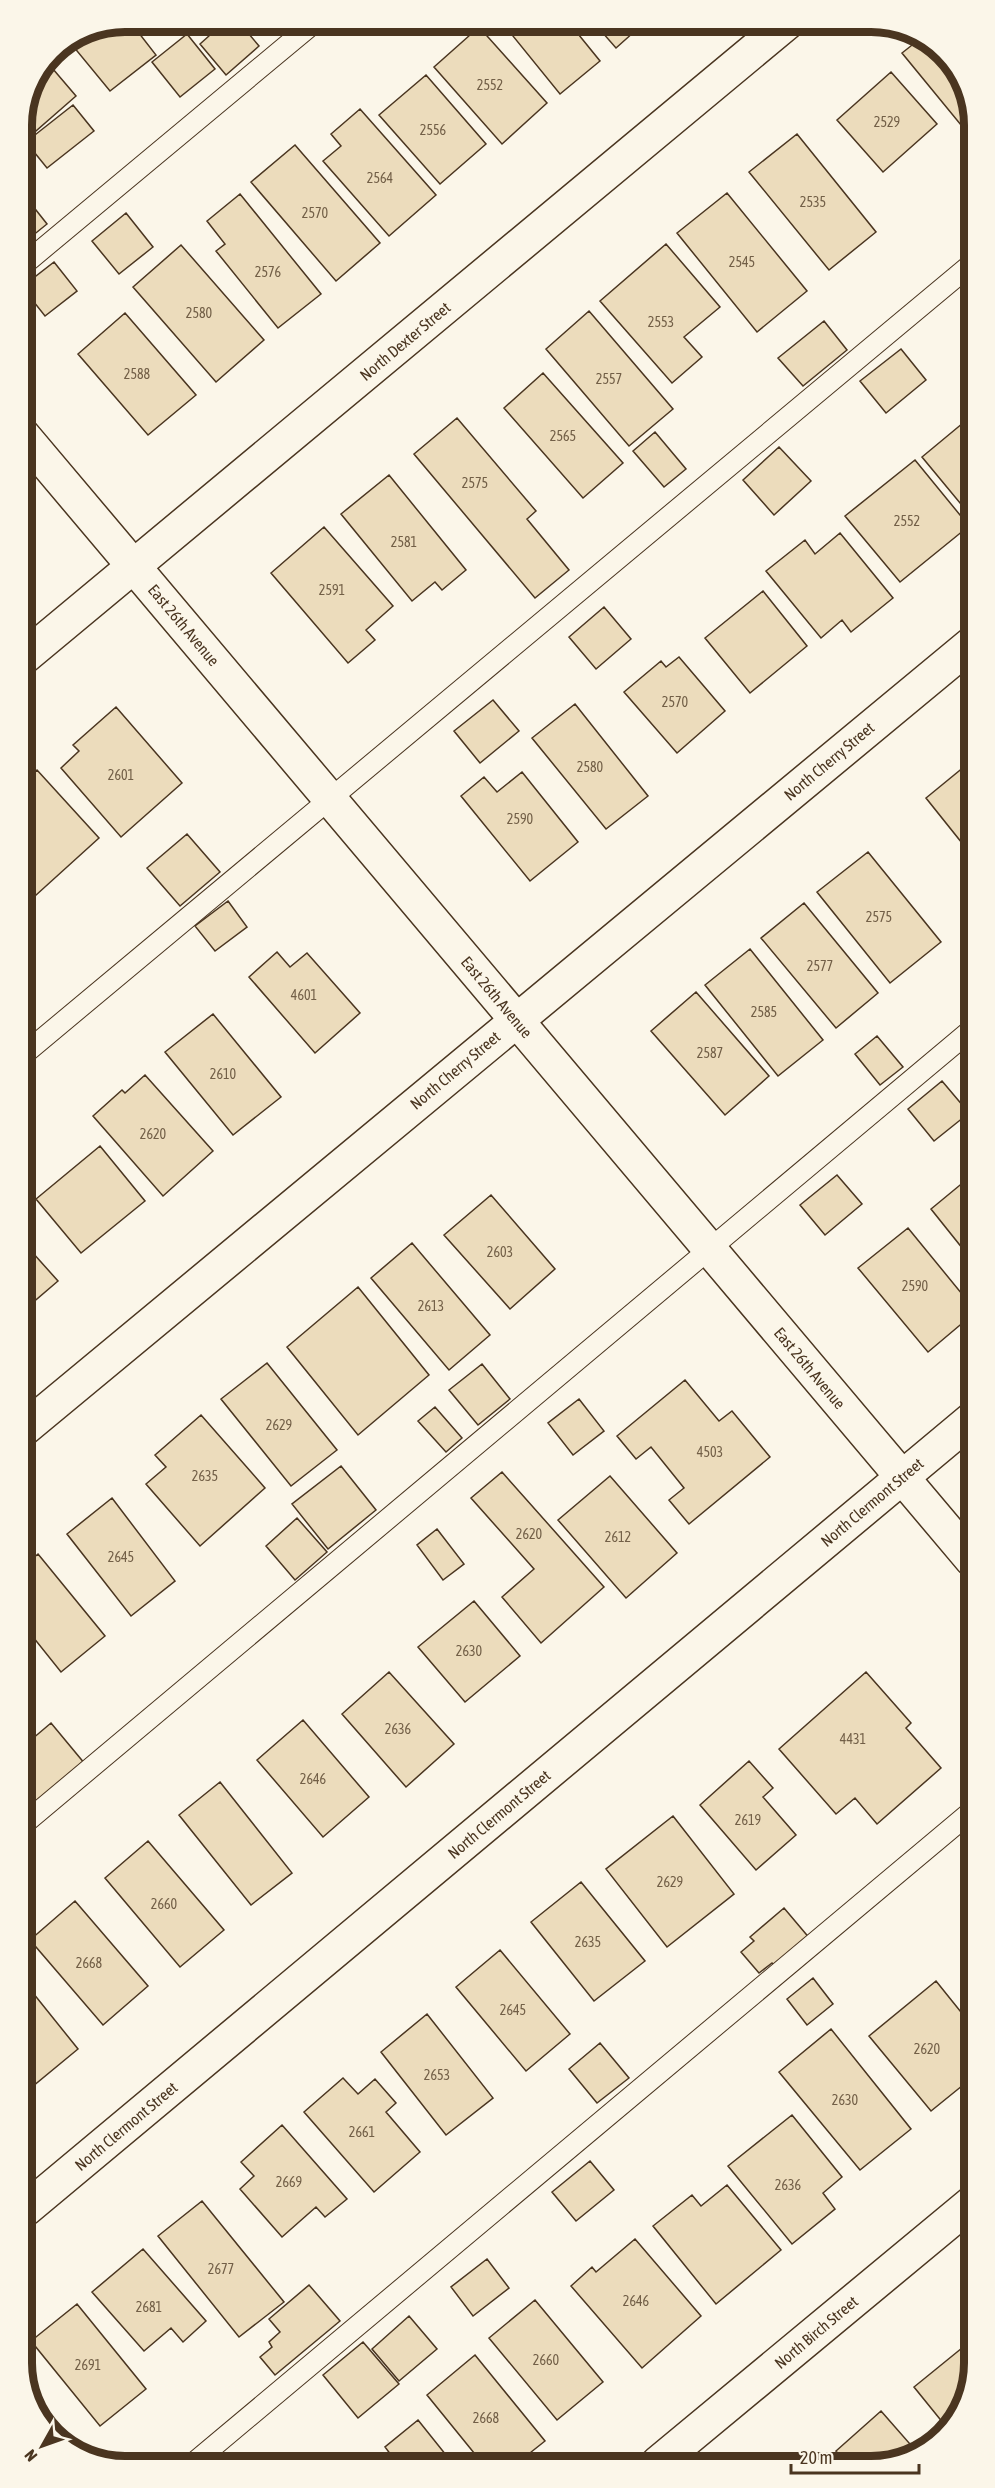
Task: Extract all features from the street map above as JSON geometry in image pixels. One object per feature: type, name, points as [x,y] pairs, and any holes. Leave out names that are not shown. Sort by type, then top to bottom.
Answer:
[{"type":"street","name":"North Dexter Street","points":[[32,651],[776,32]]},
{"type":"street","name":"East 26th Avenue","points":[[32,446],[964,1551]]},
{"type":"street","name":"North Cherry Street","points":[[32,1422],[964,650]]},
{"type":"street","name":"North Clermont Street","points":[[32,2204],[964,1426]]},
{"type":"street","name":"North Birch Street","points":[[666,2456],[964,2209]]},
{"type":"lane","points":[[32,258],[303,32]]},
{"type":"lane","points":[[32,1047],[964,270]]},
{"type":"lane","points":[[32,1817],[964,1036]]},
{"type":"lane","points":[[202,2456],[964,1818]]},
{"type":"building","points":[[138,32],[156,55],[110,91],[74,47],[107,33]]},
{"type":"building","points":[[213,32],[247,32],[259,46],[226,75],[200,44]]},
{"type":"building","points":[[473,32],[483,32],[547,103],[502,144],[434,67]]},
{"type":"building","points":[[510,32],[576,32],[600,61],[560,94]]},
{"type":"building","points":[[602,32],[634,32],[616,48]]},
{"type":"building","points":[[187,34],[215,69],[180,97],[152,62]]},
{"type":"building","points":[[915,43],[927,51],[944,68],[959,95],[964,123],[961,125],[902,53]]},
{"type":"building","points":[[52,68],[76,96],[32,134],[35,101]]},
{"type":"building","points":[[891,72],[937,124],[883,172],[837,120]]},
{"type":"building","points":[[426,75],[486,144],[440,184],[379,115]]},
{"type":"building","points":[[73,105],[94,131],[47,168],[32,149],[32,137]]},
{"type":"building","points":[[360,109],[436,195],[389,236],[323,161],[341,146],[331,134]]},
{"type":"building","points":[[797,134],[876,232],[829,270],[749,172]]},
{"type":"building","points":[[295,145],[380,243],[336,281],[251,182]]},
{"type":"building","points":[[727,193],[807,291],[757,332],[677,233]]},
{"type":"building","points":[[240,194],[321,294],[278,328],[216,251],[225,244],[207,221]]},
{"type":"building","points":[[32,205],[47,224],[32,236]]},
{"type":"building","points":[[126,213],[153,247],[119,274],[92,241]]},
{"type":"building","points":[[666,244],[720,307],[684,337],[702,357],[672,383],[600,301]]},
{"type":"building","points":[[181,245],[264,340],[216,382],[133,287]]},
{"type":"building","points":[[54,262],[77,291],[45,316],[32,300],[32,279]]},
{"type":"building","points":[[589,311],[673,409],[629,446],[546,349]]},
{"type":"building","points":[[125,313],[196,395],[148,435],[78,354]]},
{"type":"building","points":[[824,321],[847,350],[803,386],[778,358]]},
{"type":"building","points":[[901,349],[926,380],[886,413],[860,381]]},
{"type":"building","points":[[543,373],[623,463],[583,498],[504,408]]},
{"type":"building","points":[[457,418],[536,511],[527,519],[569,570],[535,598],[414,454]]},
{"type":"building","points":[[964,422],[964,508],[922,457]]},
{"type":"building","points":[[655,432],[686,469],[664,487],[633,451]]},
{"type":"building","points":[[779,447],[811,481],[774,515],[743,480]]},
{"type":"building","points":[[915,460],[964,520],[964,530],[900,582],[845,516]]},
{"type":"building","points":[[389,475],[466,570],[442,590],[435,582],[412,601],[341,514]]},
{"type":"building","points":[[324,527],[393,606],[366,630],[375,640],[348,663],[271,573]]},
{"type":"building","points":[[840,533],[893,598],[851,632],[842,620],[821,638],[766,571],[805,540],[815,554]]},
{"type":"building","points":[[763,591],[807,646],[750,693],[705,638]]},
{"type":"building","points":[[604,607],[631,639],[596,669],[569,637]]},
{"type":"building","points":[[679,657],[725,711],[677,753],[624,692],[661,661],[666,667]]},
{"type":"building","points":[[493,700],[519,731],[480,763],[454,731]]},
{"type":"building","points":[[575,704],[648,796],[606,829],[532,738]]},
{"type":"building","points":[[116,707],[182,783],[121,837],[61,768],[79,751],[73,745]]},
{"type":"building","points":[[964,767],[964,846],[926,798]]},
{"type":"building","points":[[37,770],[99,838],[35,896],[32,892],[32,775]]},
{"type":"building","points":[[522,772],[578,842],[530,881],[461,796],[484,777],[497,792]]},
{"type":"building","points":[[187,834],[220,872],[180,906],[147,868]]},
{"type":"building","points":[[868,852],[941,942],[890,983],[817,892]]},
{"type":"building","points":[[228,901],[247,927],[215,951],[195,926]]},
{"type":"building","points":[[804,903],[878,993],[836,1028],[761,938]]},
{"type":"building","points":[[750,949],[823,1040],[778,1076],[705,985]]},
{"type":"building","points":[[277,952],[290,967],[307,953],[360,1013],[315,1053],[249,977]]},
{"type":"building","points":[[696,992],[769,1076],[725,1115],[651,1031]]},
{"type":"building","points":[[213,1014],[281,1097],[233,1135],[165,1052]]},
{"type":"building","points":[[877,1036],[903,1067],[880,1085],[855,1054]]},
{"type":"building","points":[[145,1075],[213,1151],[163,1196],[93,1116],[122,1090],[125,1093]]},
{"type":"building","points":[[942,1081],[964,1107],[964,1117],[934,1141],[908,1109]]},
{"type":"building","points":[[100,1146],[145,1201],[81,1253],[36,1199]]},
{"type":"building","points":[[837,1175],[862,1204],[825,1235],[800,1205]]},
{"type":"building","points":[[964,1182],[964,1250],[931,1209]]},
{"type":"building","points":[[491,1195],[555,1269],[510,1309],[444,1235]]},
{"type":"building","points":[[908,1228],[964,1296],[964,1322],[928,1352],[858,1268]]},
{"type":"building","points":[[412,1243],[490,1335],[449,1370],[371,1278]]},
{"type":"building","points":[[32,1252],[58,1281],[32,1303]]},
{"type":"building","points":[[358,1287],[429,1375],[358,1435],[287,1347]]},
{"type":"building","points":[[267,1363],[337,1450],[291,1486],[221,1399]]},
{"type":"building","points":[[482,1364],[510,1399],[478,1425],[449,1390]]},
{"type":"building","points":[[685,1380],[719,1421],[732,1411],[770,1457],[689,1524],[669,1500],[684,1488],[651,1447],[636,1459],[617,1436]]},
{"type":"building","points":[[579,1399],[604,1431],[573,1455],[548,1423]]},
{"type":"building","points":[[435,1407],[462,1438],[446,1452],[418,1421]]},
{"type":"building","points":[[201,1415],[265,1488],[200,1546],[146,1484],[166,1467],[155,1455]]},
{"type":"building","points":[[341,1466],[376,1510],[328,1549],[292,1504]]},
{"type":"building","points":[[502,1472],[604,1587],[541,1643],[502,1597],[534,1569],[471,1498]]},
{"type":"building","points":[[610,1476],[677,1553],[626,1598],[558,1520]]},
{"type":"building","points":[[112,1498],[175,1581],[131,1616],[67,1534]]},
{"type":"building","points":[[297,1518],[327,1552],[295,1580],[266,1546]]},
{"type":"building","points":[[437,1529],[464,1564],[443,1580],[417,1545]]},
{"type":"building","points":[[38,1554],[105,1636],[61,1672],[32,1636],[32,1559]]},
{"type":"building","points":[[474,1601],[520,1656],[465,1702],[418,1647]]},
{"type":"building","points":[[389,1672],[454,1744],[406,1787],[342,1714]]},
{"type":"building","points":[[866,1672],[911,1723],[906,1728],[941,1768],[877,1824],[855,1798],[836,1814],[779,1749]]},
{"type":"building","points":[[303,1720],[369,1797],[323,1837],[257,1760]]},
{"type":"building","points":[[51,1723],[85,1764],[38,1803],[32,1796],[32,1739]]},
{"type":"building","points":[[749,1761],[773,1788],[763,1797],[796,1835],[756,1870],[700,1805]]},
{"type":"building","points":[[220,1782],[292,1873],[251,1905],[179,1815]]},
{"type":"building","points":[[673,1816],[734,1894],[667,1947],[606,1869]]},
{"type":"building","points":[[148,1841],[224,1930],[180,1967],[105,1878]]},
{"type":"building","points":[[581,1882],[645,1961],[594,2001],[531,1922]]},
{"type":"building","points":[[75,1901],[148,1986],[103,2025],[32,1942],[32,1938]]},
{"type":"building","points":[[784,1908],[811,1940],[777,1969],[772,1963],[759,1973],[741,1952],[754,1941],[750,1937]]},
{"type":"building","points":[[500,1950],[570,2034],[526,2071],[456,1987]]},
{"type":"building","points":[[813,1978],[833,2004],[807,2025],[787,1999]]},
{"type":"building","points":[[936,1981],[964,2016],[964,2084],[931,2111],[869,2036]]},
{"type":"building","points":[[32,1992],[78,2049],[32,2087]]},
{"type":"building","points":[[427,2014],[493,2098],[446,2135],[381,2052]]},
{"type":"building","points":[[831,2029],[911,2129],[860,2170],[779,2072]]},
{"type":"building","points":[[600,2043],[629,2078],[597,2103],[569,2069]]},
{"type":"building","points":[[343,2078],[358,2094],[375,2079],[396,2103],[386,2112],[420,2152],[374,2192],[304,2112]]},
{"type":"building","points":[[792,2115],[842,2177],[823,2193],[835,2209],[792,2244],[728,2166]]},
{"type":"building","points":[[282,2125],[347,2199],[325,2217],[316,2207],[282,2237],[240,2189],[254,2176],[241,2162]]},
{"type":"building","points":[[590,2161],[614,2190],[576,2221],[552,2192]]},
{"type":"building","points":[[727,2185],[781,2250],[716,2304],[653,2226],[692,2195],[701,2206]]},
{"type":"building","points":[[202,2201],[284,2302],[239,2337],[158,2236]]},
{"type":"building","points":[[635,2239],[701,2316],[642,2368],[571,2286],[592,2267],[596,2272]]},
{"type":"building","points":[[143,2249],[206,2321],[183,2342],[171,2328],[144,2351],[92,2292]]},
{"type":"building","points":[[487,2259],[509,2288],[473,2316],[451,2287]]},
{"type":"building","points":[[309,2285],[340,2321],[275,2375],[260,2357],[272,2347],[269,2342],[280,2332],[269,2319]]},
{"type":"building","points":[[535,2300],[603,2382],[557,2420],[489,2338]]},
{"type":"building","points":[[77,2304],[146,2389],[100,2426],[32,2340]]},
{"type":"building","points":[[409,2316],[437,2349],[399,2381],[372,2349]]},
{"type":"building","points":[[363,2342],[399,2384],[358,2418],[323,2375]]},
{"type":"building","points":[[962,2348],[964,2363],[960,2387],[948,2415],[942,2422],[914,2387]]},
{"type":"building","points":[[475,2355],[545,2441],[526,2456],[477,2456],[427,2395]]},
{"type":"building","points":[[881,2411],[912,2447],[888,2455],[840,2456],[836,2451]]},
{"type":"building","points":[[418,2420],[447,2456],[390,2456],[385,2447]]}]
